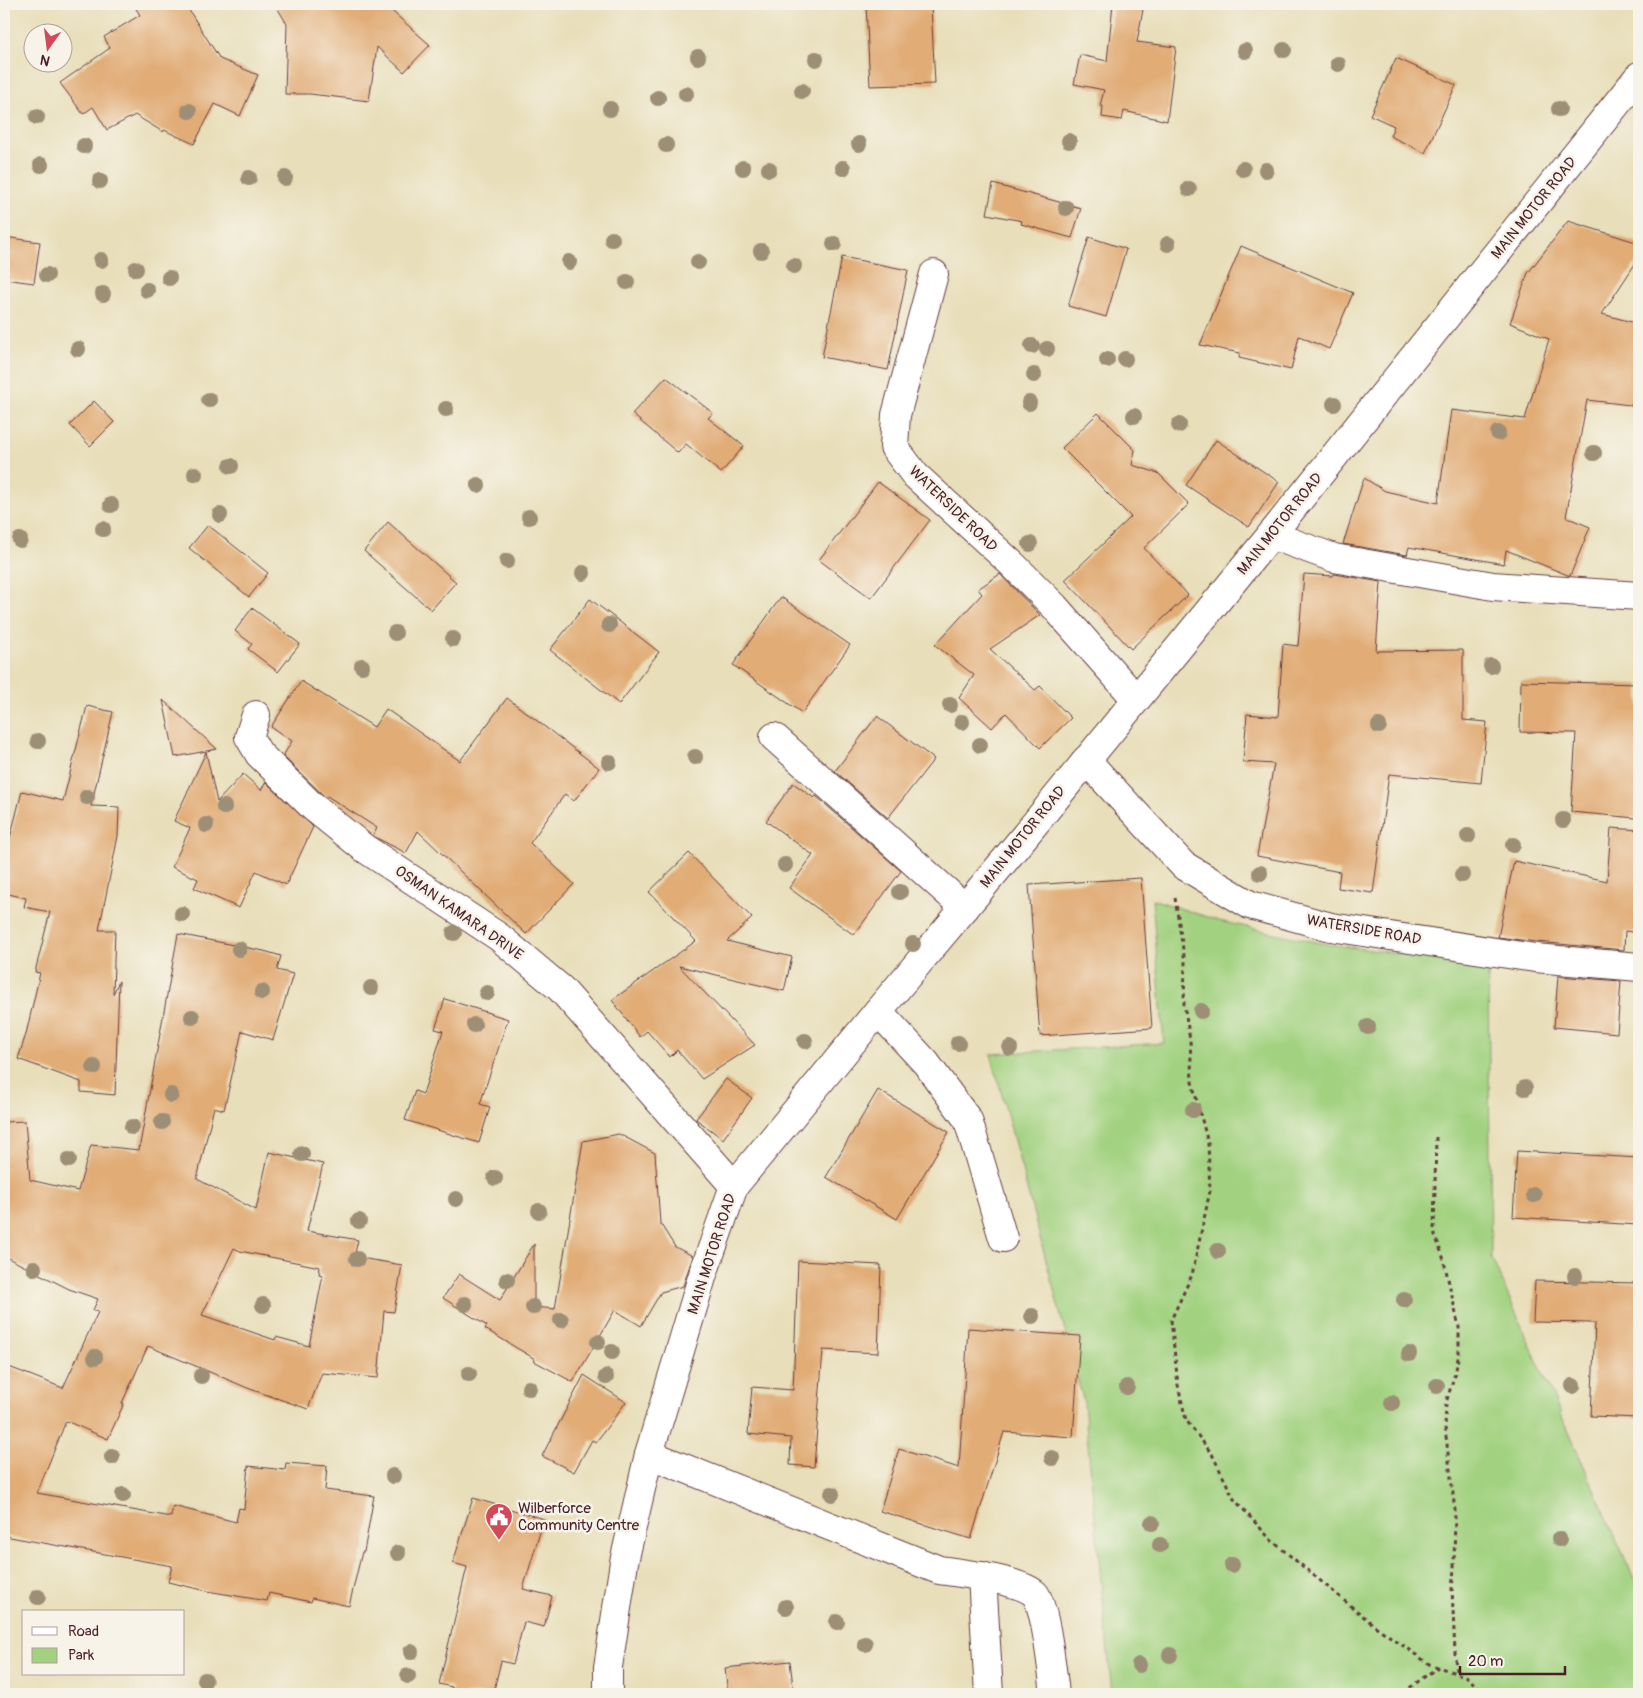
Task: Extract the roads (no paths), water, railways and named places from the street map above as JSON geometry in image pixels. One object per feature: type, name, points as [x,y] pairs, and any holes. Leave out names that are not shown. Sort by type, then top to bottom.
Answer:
[{"type":"street","name":"MAIN MOTOR ROAD","points":[[608,1694],[608,1667],[624,1562],[649,1454],[704,1274],[734,1186],[1271,535],[1639,76]]},
{"type":"street","name":"WATERSIDE ROAD","points":[[934,274],[896,415],[894,447],[915,475],[1012,564],[1054,606],[1136,699]]},
{"type":"street","points":[[1271,535],[1334,558],[1493,586],[1639,596]]},
{"type":"street","name":"OSMAN KAMARA DRIVE","points":[[256,715],[249,737],[259,754],[313,807],[364,848],[499,937],[561,989],[734,1186]]},
{"type":"street","points":[[774,737],[964,908]]},
{"type":"street","name":"WATERSIDE ROAD","points":[[1086,760],[1183,865],[1250,905],[1331,927],[1535,958],[1639,967]]},
{"type":"street","points":[[878,1011],[926,1063],[968,1120],[1003,1238]]},
{"type":"street","points":[[649,1454],[939,1570],[982,1576],[1024,1587],[1036,1595],[1043,1615],[1055,1694]]},
{"type":"street","points":[[982,1576],[989,1694]]},
{"type":"place","name":"Wilberforce Community Centre","points":[[499,1541]]}]
